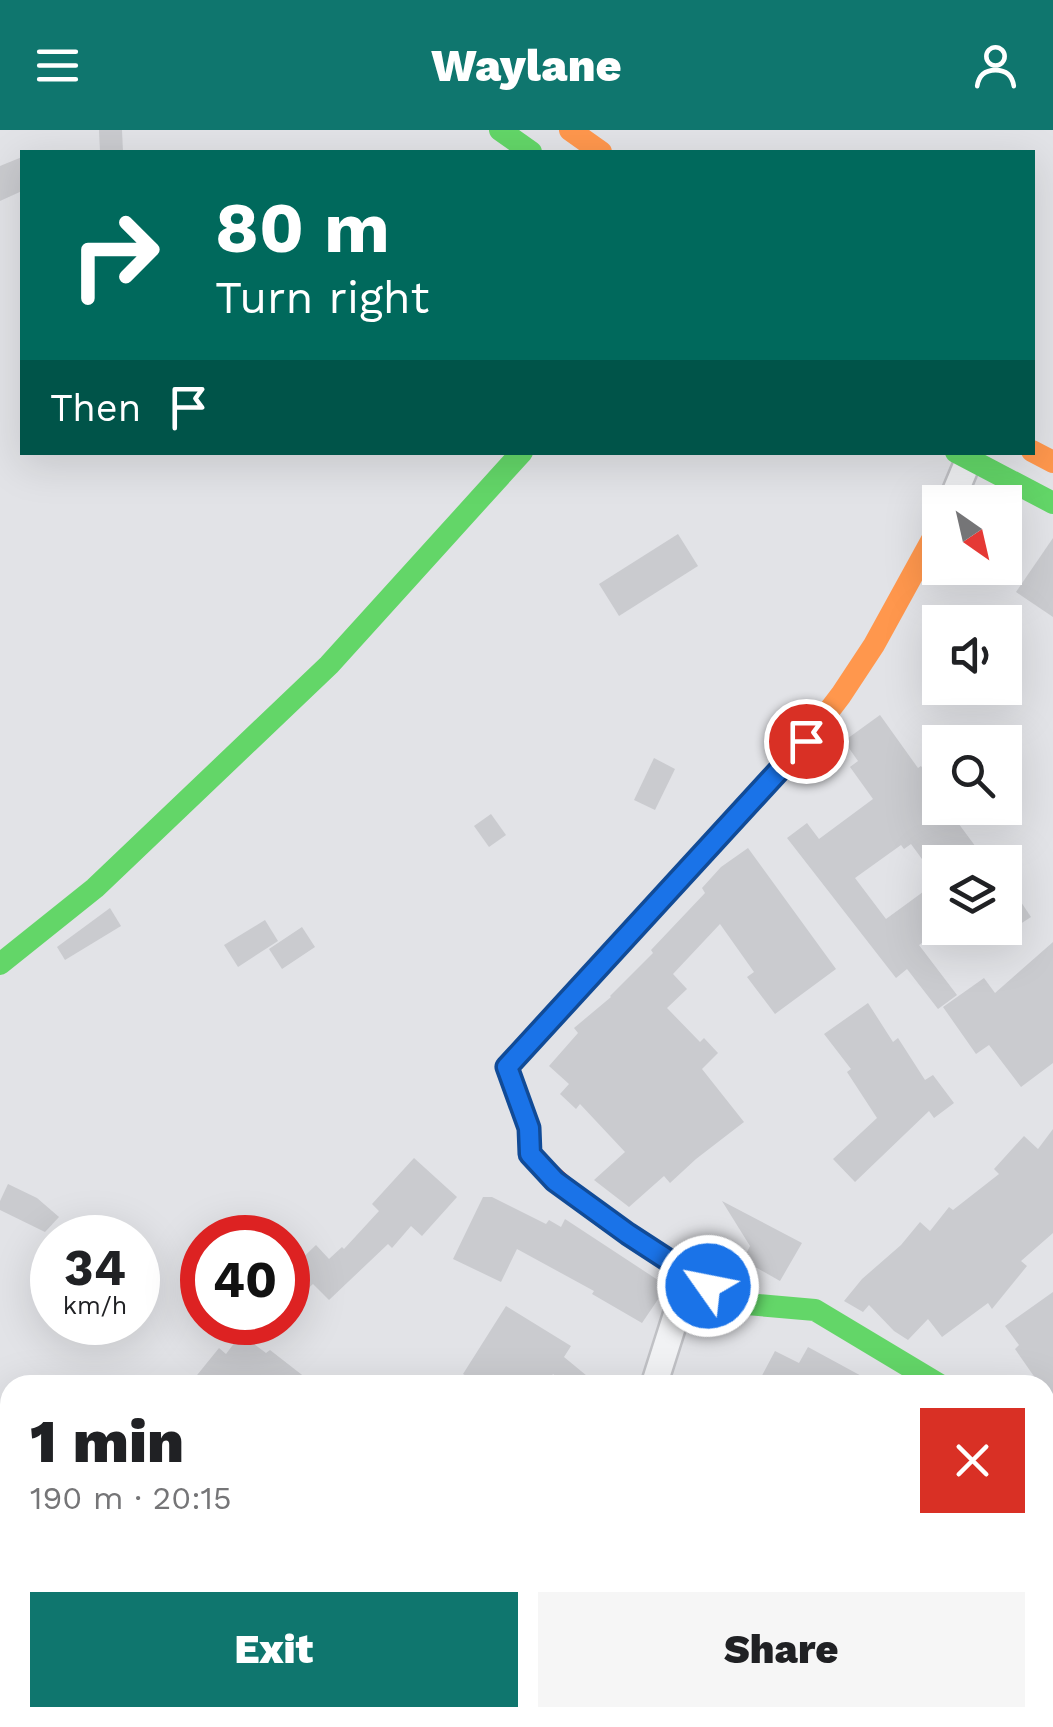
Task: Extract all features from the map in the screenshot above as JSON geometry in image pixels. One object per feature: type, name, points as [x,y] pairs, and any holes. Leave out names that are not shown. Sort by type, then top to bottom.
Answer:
[{"type":"street","points":[[500,130],[527,150]]},
{"type":"street","points":[[570,130],[598,150]]},
{"type":"street","points":[[0,964],[96,888],[329,665],[519,455]]},
{"type":"street","points":[[954,485],[962,456],[1053,503]]},
{"type":"street","points":[[735,1304],[555,1181],[530,1154],[529,1128],[507,1067],[806,741],[874,646],[922,558]]},
{"type":"street","points":[[657,1375],[681,1300],[815,1310],[923,1375]]},
{"type":"building","points":[[99,130],[122,130],[123,150],[100,150]]},
{"type":"building","points":[[20,158],[20,192],[0,201],[0,166]]},
{"type":"building","points":[[678,534],[698,566],[619,616],[599,584]]},
{"type":"building","points":[[1053,538],[1053,617],[1016,592]]},
{"type":"building","points":[[880,715],[918,768],[922,767],[922,825],[960,825],[974,845],[922,845],[922,859],[911,844],[904,849],[901,845],[855,878],[886,919],[922,893],[919,945],[957,995],[938,1009],[907,969],[896,978],[787,838],[807,823],[819,839],[873,799],[850,767],[858,761],[844,741]]},
{"type":"building","points":[[654,758],[675,769],[655,810],[634,800]]},
{"type":"building","points":[[491,814],[506,835],[489,847],[474,826]]},
{"type":"building","points":[[748,848],[836,969],[775,1014],[747,977],[754,972],[720,924],[673,974],[687,989],[667,1008],[700,1042],[704,1038],[718,1053],[702,1069],[744,1122],[670,1183],[664,1176],[629,1207],[594,1180],[625,1152],[580,1104],[576,1109],[560,1094],[569,1084],[549,1066],[578,1033],[574,1028],[653,953],[651,950],[705,893],[702,888],[721,867]]},
{"type":"building","points":[[1022,904],[1031,917],[1022,923]]},
{"type":"building","points":[[110,908],[121,926],[65,960],[57,947]]},
{"type":"building","points":[[265,920],[278,941],[238,967],[224,945]]},
{"type":"building","points":[[302,927],[315,947],[282,969],[269,949]]},
{"type":"building","points":[[1053,942],[1053,1063],[1021,1087],[989,1045],[976,1054],[943,1007],[984,978],[995,993]]},
{"type":"building","points":[[868,1003],[893,1042],[898,1038],[925,1080],[933,1075],[954,1103],[934,1118],[929,1111],[855,1182],[833,1159],[877,1118],[847,1072],[851,1069],[824,1034]]},
{"type":"building","points":[[1053,1129],[1053,1233],[1021,1261],[1027,1266],[992,1309],[988,1303],[942,1337],[928,1319],[908,1340],[869,1305],[863,1312],[844,1301],[920,1222],[930,1231],[949,1207],[953,1210],[999,1174],[994,1169],[1024,1136],[1038,1149]]},
{"type":"building","points":[[414,1158],[457,1197],[422,1236],[411,1226],[392,1248],[388,1244],[329,1300],[313,1284],[310,1287],[310,1251],[316,1245],[329,1259],[344,1249],[379,1211],[372,1204]]},
{"type":"building","points":[[8,1184],[37,1198],[57,1215],[30,1215],[30,1225],[0,1210]]},
{"type":"building","points":[[483,1197],[492,1197],[546,1224],[549,1220],[561,1227],[565,1219],[667,1286],[642,1323],[592,1294],[594,1291],[517,1249],[501,1282],[453,1259]]},
{"type":"building","points":[[722,1201],[802,1243],[780,1281],[743,1260],[750,1246]]},
{"type":"building","points":[[1053,1292],[1053,1375],[1033,1375],[1005,1326]]},
{"type":"building","points":[[506,1306],[571,1346],[564,1357],[586,1375],[465,1375]]},
{"type":"building","points":[[233,1345],[255,1345],[266,1353],[270,1350],[302,1375],[197,1375],[219,1348],[226,1354]]},
{"type":"building","points":[[808,1347],[860,1375],[762,1375],[775,1351],[799,1363]]},
{"type":"traffic: fast","points":[[500,130],[528,150]]},
{"type":"traffic: fast","points":[[0,964],[95,888],[329,665],[519,455]]},
{"type":"traffic: fast","points":[[962,455],[1053,503]]},
{"type":"traffic: fast","points":[[715,1290],[735,1303],[815,1310],[923,1375]]},
{"type":"traffic: slow","points":[[570,130],[598,150]]},
{"type":"traffic: slow","points":[[1035,453],[1053,462]]},
{"type":"traffic: slow","points":[[599,967],[806,741],[874,645],[922,558]]},
{"type":"traffic: jam","points":[[599,967],[507,1067],[529,1128],[530,1155],[595,1211],[715,1290]]},
{"type":"route","points":[[708,1286],[555,1181],[530,1154],[529,1128],[507,1067],[806,741]]}]
